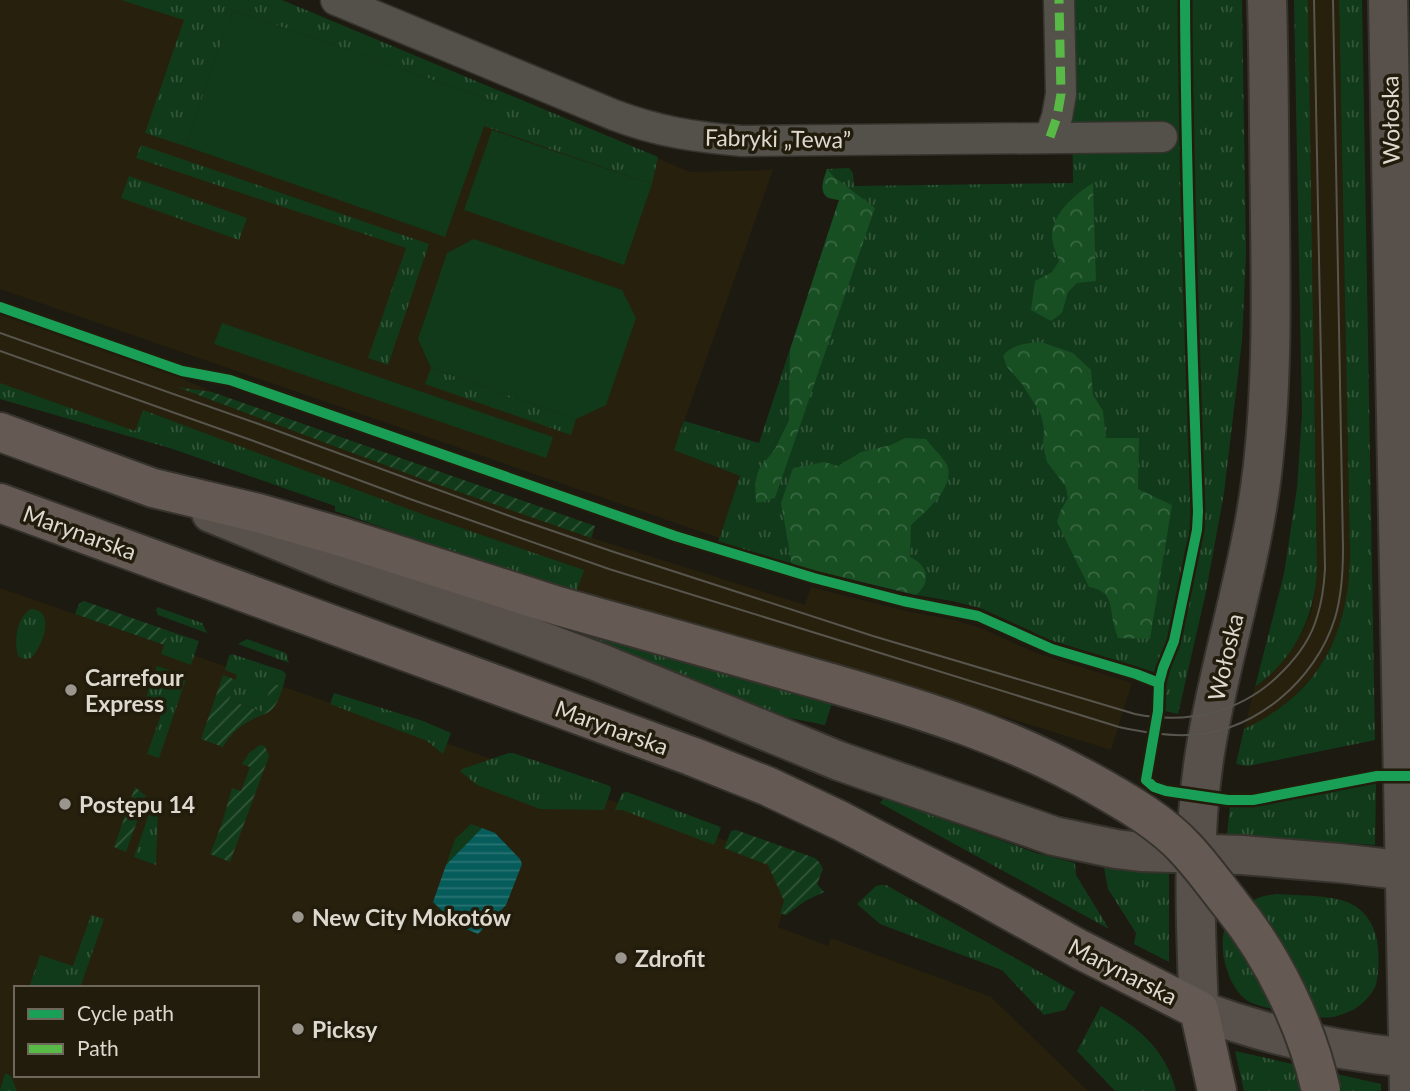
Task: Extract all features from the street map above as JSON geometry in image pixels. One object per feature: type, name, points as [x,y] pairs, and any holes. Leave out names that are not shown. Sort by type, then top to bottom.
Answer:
[{"type":"main road","name":"Wołoska","points":[[1199,1010],[1197,853],[1200,796],[1208,737],[1256,520],[1264,454],[1271,330],[1267,0]]},
{"type":"main road","name":"Wołoska","points":[[1388,0],[1409,1069]]},
{"type":"main road","points":[[0,432],[153,488],[335,564],[575,653],[839,761],[1054,836],[1140,852],[1242,855],[1407,870]]},
{"type":"main road","points":[[153,488],[358,542],[558,606],[917,708],[982,730],[1066,767],[1148,817],[1184,846],[1243,920],[1287,992],[1321,1091]]},
{"type":"main road","name":"Marynarska","points":[[0,503],[767,786],[860,831],[1199,1010]]},
{"type":"main road","points":[[1199,1010],[1236,1023],[1409,1069]]},
{"type":"main road","points":[[1199,1010],[1217,1091]]},
{"type":"street","name":"Fabryki „Tewa”","points":[[336,0],[614,115],[643,126],[690,136],[743,141],[1162,137]]},
{"type":"street","points":[[1050,137],[1061,94],[1059,0]]},
{"type":"shaded area","points":[[0,0],[282,0],[690,172],[773,170],[674,450],[740,476],[719,538],[0,289]]},
{"type":"shaded area","points":[[1308,0],[1339,0],[1349,590],[1339,630],[1318,670],[1295,696],[1280,708],[1244,729],[1255,687],[1267,678],[1288,654],[1303,631],[1312,609],[1317,570]]},
{"type":"shaded area","points":[[0,314],[179,377],[212,392],[595,526],[592,538],[805,605],[811,587],[906,611],[955,620],[981,628],[1036,653],[1132,683],[1111,750],[836,664],[625,605],[456,553],[335,511],[335,506],[207,460],[0,399]]},
{"type":"shaded area","points":[[0,588],[799,866],[778,927],[828,946],[831,938],[991,997],[1088,1091],[0,1091]]},
{"type":"green space","points":[[121,0],[282,0],[658,157],[652,184],[484,126],[493,101],[233,10],[185,146],[145,133],[184,20]]},
{"type":"green space","points":[[1071,0],[1242,0],[1246,255],[1242,341],[1224,493],[1206,592],[1178,714],[1165,711],[1166,705],[1162,696],[1167,676],[1040,637],[980,608],[792,565],[718,542],[740,476],[674,450],[684,421],[759,443],[839,200],[824,194],[823,183],[827,169],[849,168],[853,173],[854,186],[1073,183]]},
{"type":"green space","points":[[1294,0],[1308,0],[1317,570],[1312,604],[1300,636],[1281,663],[1255,687],[1284,574],[1297,488],[1302,415]]},
{"type":"green space","points":[[1339,0],[1362,0],[1375,740],[1248,766],[1236,764],[1244,729],[1270,715],[1292,698],[1310,680],[1325,659],[1344,611],[1348,583],[1350,554]]},
{"type":"green space","points":[[233,10],[493,101],[445,237],[185,146]]},
{"type":"green space","points":[[492,130],[652,184],[624,265],[464,210]]},
{"type":"green space","points":[[141,145],[429,244],[388,365],[368,358],[406,248],[136,158]]},
{"type":"green space","points":[[827,169],[875,208],[775,498],[756,503],[755,483],[759,469],[775,449],[789,420],[790,350],[839,200],[824,194],[823,183]]},
{"type":"green space","points":[[129,176],[247,218],[239,240],[121,198]]},
{"type":"green space","points":[[1093,183],[1096,281],[1077,283],[1068,292],[1062,313],[1051,321],[1031,310],[1035,281],[1052,272],[1059,261],[1052,239],[1055,221],[1071,199]]},
{"type":"green space","points":[[474,239],[622,290],[636,318],[606,405],[576,419],[431,368],[418,339],[447,253]]},
{"type":"green space","points":[[222,323],[553,437],[546,458],[214,344]]},
{"type":"green space","points":[[1041,342],[1073,353],[1091,370],[1093,395],[1103,411],[1106,438],[1139,438],[1138,489],[1172,505],[1150,639],[1118,638],[1108,599],[1102,591],[1089,587],[1057,522],[1068,498],[1066,487],[1047,462],[1041,414],[1022,384],[1007,367],[1003,356],[1015,347]]},
{"type":"green space","points":[[431,368],[576,419],[571,435],[425,384]]},
{"type":"green space","points":[[0,383],[135,431],[143,410],[435,519],[584,570],[577,590],[456,553],[335,511],[335,506],[173,449],[0,399]]},
{"type":"green space","points":[[177,387],[212,392],[595,526],[591,538],[425,480]]},
{"type":"green space","points":[[905,438],[926,439],[945,462],[949,473],[938,498],[911,525],[910,557],[921,564],[926,574],[921,590],[916,595],[792,565],[781,503],[793,468],[824,462],[838,466],[861,452],[891,445]]},
{"type":"green space","points":[[84,601],[169,631],[164,645],[75,614],[79,604]]},
{"type":"green space","points":[[157,607],[202,623],[207,633],[158,615]]},
{"type":"green space","points":[[31,609],[44,616],[45,630],[35,653],[31,658],[24,659],[18,656],[16,637],[22,618]]},
{"type":"green space","points":[[573,630],[832,703],[825,725],[780,716]]},
{"type":"green space","points":[[169,631],[199,641],[191,665],[161,654]]},
{"type":"green space","points":[[247,639],[286,653],[289,663],[238,644]]},
{"type":"green space","points":[[232,654],[286,674],[283,687],[272,683],[263,712],[229,700],[237,675],[225,670]]},
{"type":"green space","points":[[157,666],[187,676],[159,758],[147,754],[163,709],[144,703]]},
{"type":"green space","points":[[223,675],[236,680],[229,700],[262,712],[272,683],[283,687],[272,710],[240,727],[223,747],[201,739]]},
{"type":"green space","points":[[334,693],[423,721],[451,733],[443,754],[427,741],[330,704]]},
{"type":"green space","points":[[260,745],[265,746],[269,756],[230,862],[210,854],[232,788],[241,791],[250,767],[242,764],[249,753]]},
{"type":"green space","points":[[509,753],[610,786],[604,810],[540,809],[477,785],[460,771]]},
{"type":"green space","points":[[1376,782],[1375,845],[1227,835],[1230,805],[1257,806]]},
{"type":"green space","points":[[135,787],[146,796],[126,852],[114,847]]},
{"type":"green space","points":[[627,792],[718,826],[721,828],[714,845],[622,810],[615,810],[622,793]]},
{"type":"green space","points":[[884,798],[1036,853],[1075,863],[1076,875],[1109,929],[880,803]]},
{"type":"green space","points":[[154,800],[158,803],[156,865],[134,857]]},
{"type":"green space","points":[[471,824],[482,828],[446,865],[455,839]]},
{"type":"green space","points":[[736,830],[815,858],[823,869],[817,884],[824,892],[805,901],[786,915],[780,913],[784,901],[768,865],[724,848],[731,831]]},
{"type":"green space","points":[[1104,867],[1169,872],[1169,962],[1134,944],[1136,933],[1108,889]]},
{"type":"green space","points":[[886,885],[1075,992],[1065,1010],[1044,1015],[1002,970],[880,924],[857,904],[876,886]]},
{"type":"green space","points":[[1276,894],[1338,899],[1363,912],[1373,927],[1378,945],[1376,983],[1367,999],[1348,1012],[1326,1018],[1252,1003],[1241,995],[1229,976],[1223,953],[1227,922],[1251,901]]},
{"type":"green space","points":[[91,915],[104,919],[81,986],[30,986],[40,955],[73,966]]},
{"type":"green space","points":[[1101,1006],[1127,1022],[1148,1040],[1165,1063],[1176,1091],[1115,1091],[1077,1051]]},
{"type":"green space","points":[[1235,1051],[1381,1084],[1381,1091],[1244,1091]]},
{"type":"green space","points":[[5,1073],[11,1076],[17,1091],[0,1091]]},
{"type":"water","points":[[482,828],[495,833],[522,864],[506,905],[478,934],[457,925],[433,902],[446,865]]},
{"type":"tram line","points":[[0,333],[515,518],[873,636],[1135,714],[1175,718],[1215,712],[1251,697],[1289,665],[1311,632],[1319,611],[1323,588],[1325,569],[1314,0]]},
{"type":"tram line","points":[[0,351],[609,569],[1119,727],[1171,735],[1213,732],[1237,725],[1259,713],[1280,699],[1298,682],[1326,641],[1339,601],[1343,548],[1333,0]]},
{"type":"marked path","points":[[1050,137],[1061,94],[1059,0]]},
{"type":"cycle path","points":[[1159,683],[1174,641],[1197,530],[1198,512],[1185,0]]},
{"type":"cycle path","points":[[0,307],[182,371],[230,380],[675,536],[814,578],[903,601],[978,616],[1052,649],[1159,683],[1158,711],[1146,780],[1154,787],[1166,791],[1228,800],[1253,800],[1377,776],[1410,776]]},
{"type":"place","name":"Carrefour Express","points":[[71,690]]},
{"type":"place","name":"Postępu 14","points":[[65,804]]},
{"type":"place","name":"New City Mokotów","points":[[298,917]]},
{"type":"place","name":"Zdrofit","points":[[621,958]]},
{"type":"place","name":"Picksy","points":[[298,1029]]}]
